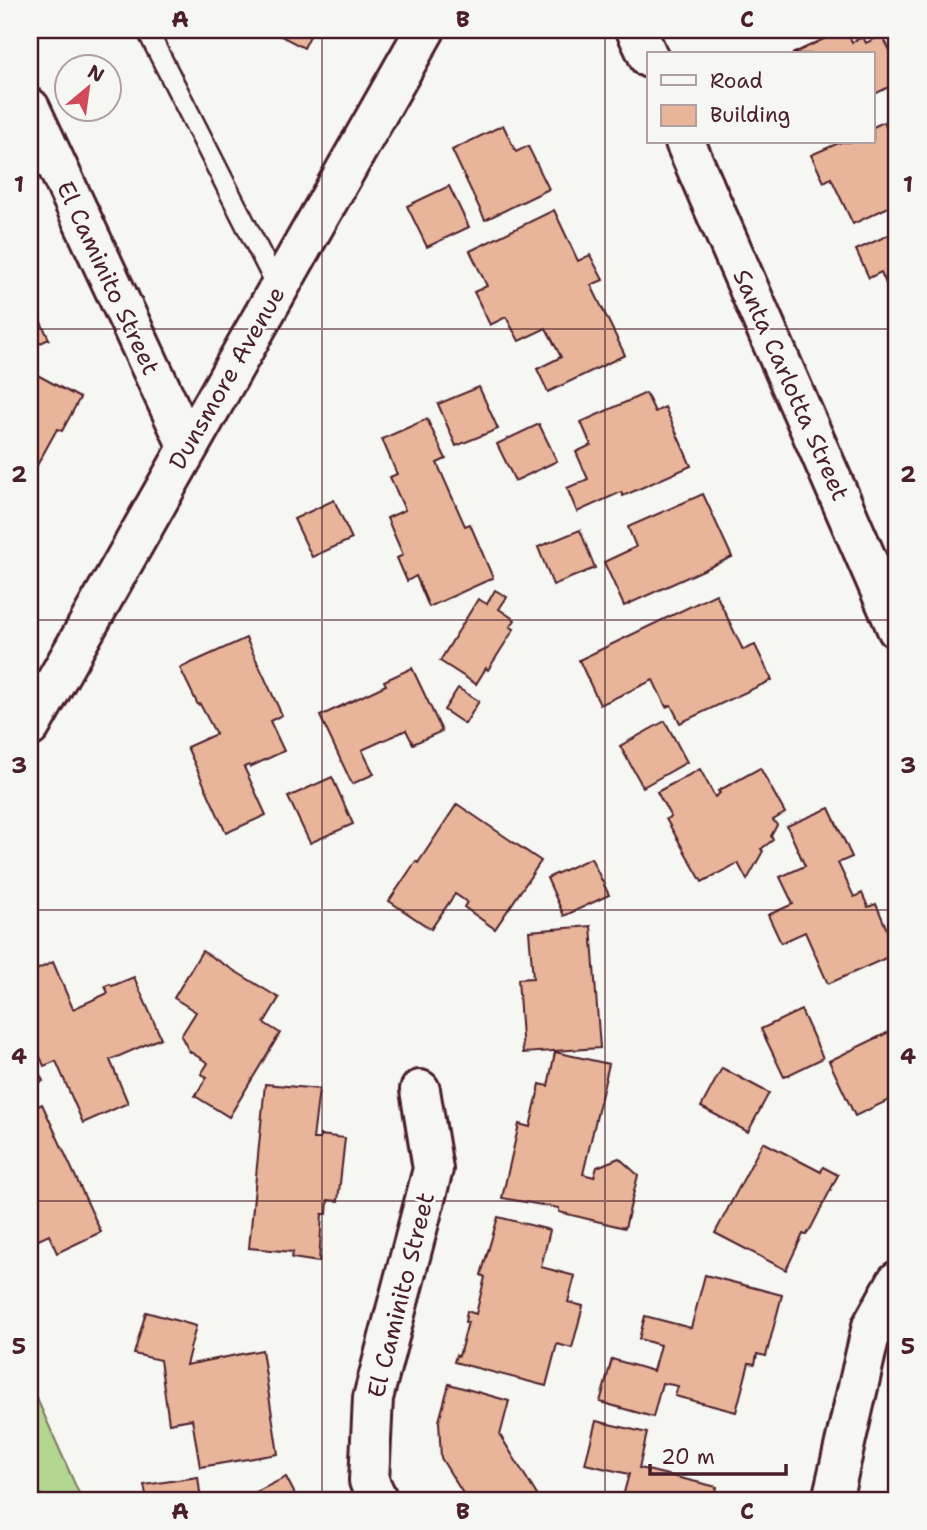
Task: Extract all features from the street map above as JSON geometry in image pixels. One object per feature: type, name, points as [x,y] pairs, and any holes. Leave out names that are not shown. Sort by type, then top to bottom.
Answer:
[{"type":"street","name":"Dunsmore Avenue","points":[[30,727],[425,30]]},
{"type":"street","points":[[636,30],[647,54]]},
{"type":"street","name":"El Caminito Street","points":[[30,108],[188,447]]},
{"type":"street","name":"Santa Carlotta Street","points":[[686,144],[897,629]]},
{"type":"street","name":"El Caminito Street","points":[[378,1500],[369,1481],[373,1398],[432,1168],[420,1090]]},
{"type":"street","points":[[832,1500],[872,1326],[897,1281]]},
{"type":"lane","points":[[147,30],[278,288]]},
{"type":"path","points":[[30,1488],[45,1500]]},
{"type":"green space","points":[[30,1383],[82,1500],[30,1500]]},
{"type":"building","points":[[277,30],[313,30],[304,48],[275,33]]},
{"type":"building","points":[[843,30],[846,30],[852,42],[863,37],[866,43],[882,35],[892,54],[897,52],[897,83],[874,94],[874,52],[796,52]]},
{"type":"building","points":[[884,122],[891,139],[897,137],[897,203],[853,224],[831,178],[824,182],[811,155],[836,144],[874,144],[874,127]]},
{"type":"building","points":[[503,125],[516,152],[528,146],[549,189],[485,220],[452,150]]},
{"type":"building","points":[[449,186],[469,227],[427,247],[407,206]]},
{"type":"building","points":[[554,210],[578,261],[590,255],[603,280],[591,285],[625,355],[548,392],[537,369],[561,357],[546,328],[519,341],[506,317],[490,325],[474,292],[487,286],[470,251]]},
{"type":"building","points":[[897,231],[897,309],[881,272],[869,278],[856,250]]},
{"type":"building","points":[[30,299],[49,339],[30,348]]},
{"type":"building","points":[[30,371],[80,398],[62,431],[57,429],[30,478]]},
{"type":"building","points":[[479,387],[498,429],[456,446],[438,404]]},
{"type":"building","points":[[646,393],[655,412],[665,407],[691,466],[623,496],[621,492],[577,512],[567,488],[588,479],[576,452],[591,445],[581,422]]},
{"type":"building","points":[[427,419],[446,459],[437,463],[465,526],[470,524],[493,578],[429,607],[416,576],[407,581],[397,558],[403,555],[387,518],[405,510],[390,477],[397,474],[382,439]]},
{"type":"building","points":[[539,424],[557,461],[515,481],[497,444]]},
{"type":"building","points":[[703,494],[732,557],[624,606],[604,562],[636,547],[628,527]]},
{"type":"building","points":[[334,500],[352,539],[312,557],[294,519]]},
{"type":"building","points":[[580,530],[595,568],[553,585],[538,547]]},
{"type":"building","points":[[495,590],[507,597],[499,609],[515,620],[510,627],[514,629],[476,684],[440,661],[478,599],[487,604]]},
{"type":"building","points":[[716,594],[743,650],[755,645],[772,680],[680,723],[671,705],[666,707],[653,680],[600,705],[579,660]]},
{"type":"building","points":[[246,638],[282,715],[270,721],[284,751],[250,767],[244,767],[266,815],[226,833],[187,747],[216,734],[180,668]]},
{"type":"building","points":[[412,668],[442,731],[413,744],[406,730],[362,750],[374,774],[352,784],[320,716],[386,685],[384,681]]},
{"type":"building","points":[[458,688],[479,701],[465,724],[444,710]]},
{"type":"building","points":[[665,721],[687,762],[643,787],[620,746]]},
{"type":"building","points":[[760,768],[785,813],[773,820],[777,825],[771,836],[773,840],[761,849],[763,851],[747,880],[738,863],[702,882],[666,819],[671,817],[657,792],[700,769],[715,797],[720,793],[718,791]]},
{"type":"building","points":[[332,777],[353,824],[310,843],[288,797]]},
{"type":"building","points":[[457,804],[541,861],[495,929],[464,907],[467,902],[455,894],[431,929],[389,901]]},
{"type":"building","points":[[829,808],[852,857],[838,863],[854,897],[862,893],[868,907],[876,904],[897,953],[828,984],[805,932],[781,943],[768,915],[793,904],[780,877],[805,866],[787,826]]},
{"type":"building","points":[[591,858],[609,895],[564,916],[547,878]]},
{"type":"building","points":[[591,926],[600,1048],[523,1053],[518,979],[533,978],[529,931]]},
{"type":"building","points":[[202,951],[279,998],[264,1023],[280,1033],[229,1117],[195,1096],[207,1077],[201,1074],[208,1063],[189,1051],[181,1036],[196,1012],[174,998]]},
{"type":"building","points":[[53,962],[73,1009],[108,993],[105,986],[134,977],[161,1038],[110,1060],[128,1103],[83,1123],[56,1061],[44,1066],[30,1033],[30,973]]},
{"type":"building","points":[[801,1010],[823,1058],[784,1077],[761,1029]]},
{"type":"building","points":[[897,1028],[897,1107],[893,1098],[855,1116],[829,1061]]},
{"type":"building","points":[[555,1052],[609,1064],[583,1174],[594,1177],[597,1167],[619,1158],[638,1175],[625,1228],[559,1212],[559,1208],[502,1198],[519,1124],[530,1127],[540,1084],[548,1086]]},
{"type":"building","points":[[30,1054],[43,1081],[30,1087]]},
{"type":"building","points":[[722,1068],[769,1093],[748,1132],[701,1107]]},
{"type":"building","points":[[265,1084],[319,1089],[313,1139],[320,1139],[320,1135],[345,1138],[338,1201],[328,1200],[327,1214],[322,1214],[319,1262],[292,1258],[293,1252],[249,1248]]},
{"type":"building","points":[[42,1104],[101,1232],[57,1253],[49,1235],[30,1244],[30,1110]]},
{"type":"building","points":[[763,1142],[821,1172],[823,1167],[838,1175],[810,1230],[806,1235],[803,1234],[786,1270],[715,1233]]},
{"type":"building","points":[[498,1217],[550,1230],[541,1267],[575,1276],[568,1302],[583,1306],[572,1348],[557,1344],[546,1386],[454,1362],[456,1355],[459,1356],[468,1322],[465,1322],[467,1311],[476,1314],[485,1277],[481,1275]]},
{"type":"building","points":[[705,1275],[782,1295],[766,1356],[757,1354],[755,1364],[749,1363],[736,1412],[675,1396],[678,1386],[662,1383],[653,1417],[600,1402],[612,1359],[653,1371],[660,1345],[639,1339],[645,1316],[691,1328]]},
{"type":"building","points":[[146,1312],[196,1326],[186,1365],[262,1350],[278,1454],[200,1467],[192,1419],[169,1423],[160,1360],[134,1354]]},
{"type":"building","points":[[449,1384],[509,1401],[500,1435],[540,1500],[467,1500],[441,1458],[439,1421]]},
{"type":"building","points":[[596,1421],[647,1433],[639,1468],[717,1487],[714,1500],[622,1500],[629,1474],[585,1464]]},
{"type":"building","points":[[198,1477],[201,1500],[147,1500],[144,1485]]},
{"type":"building","points":[[286,1477],[298,1500],[240,1500]]}]
